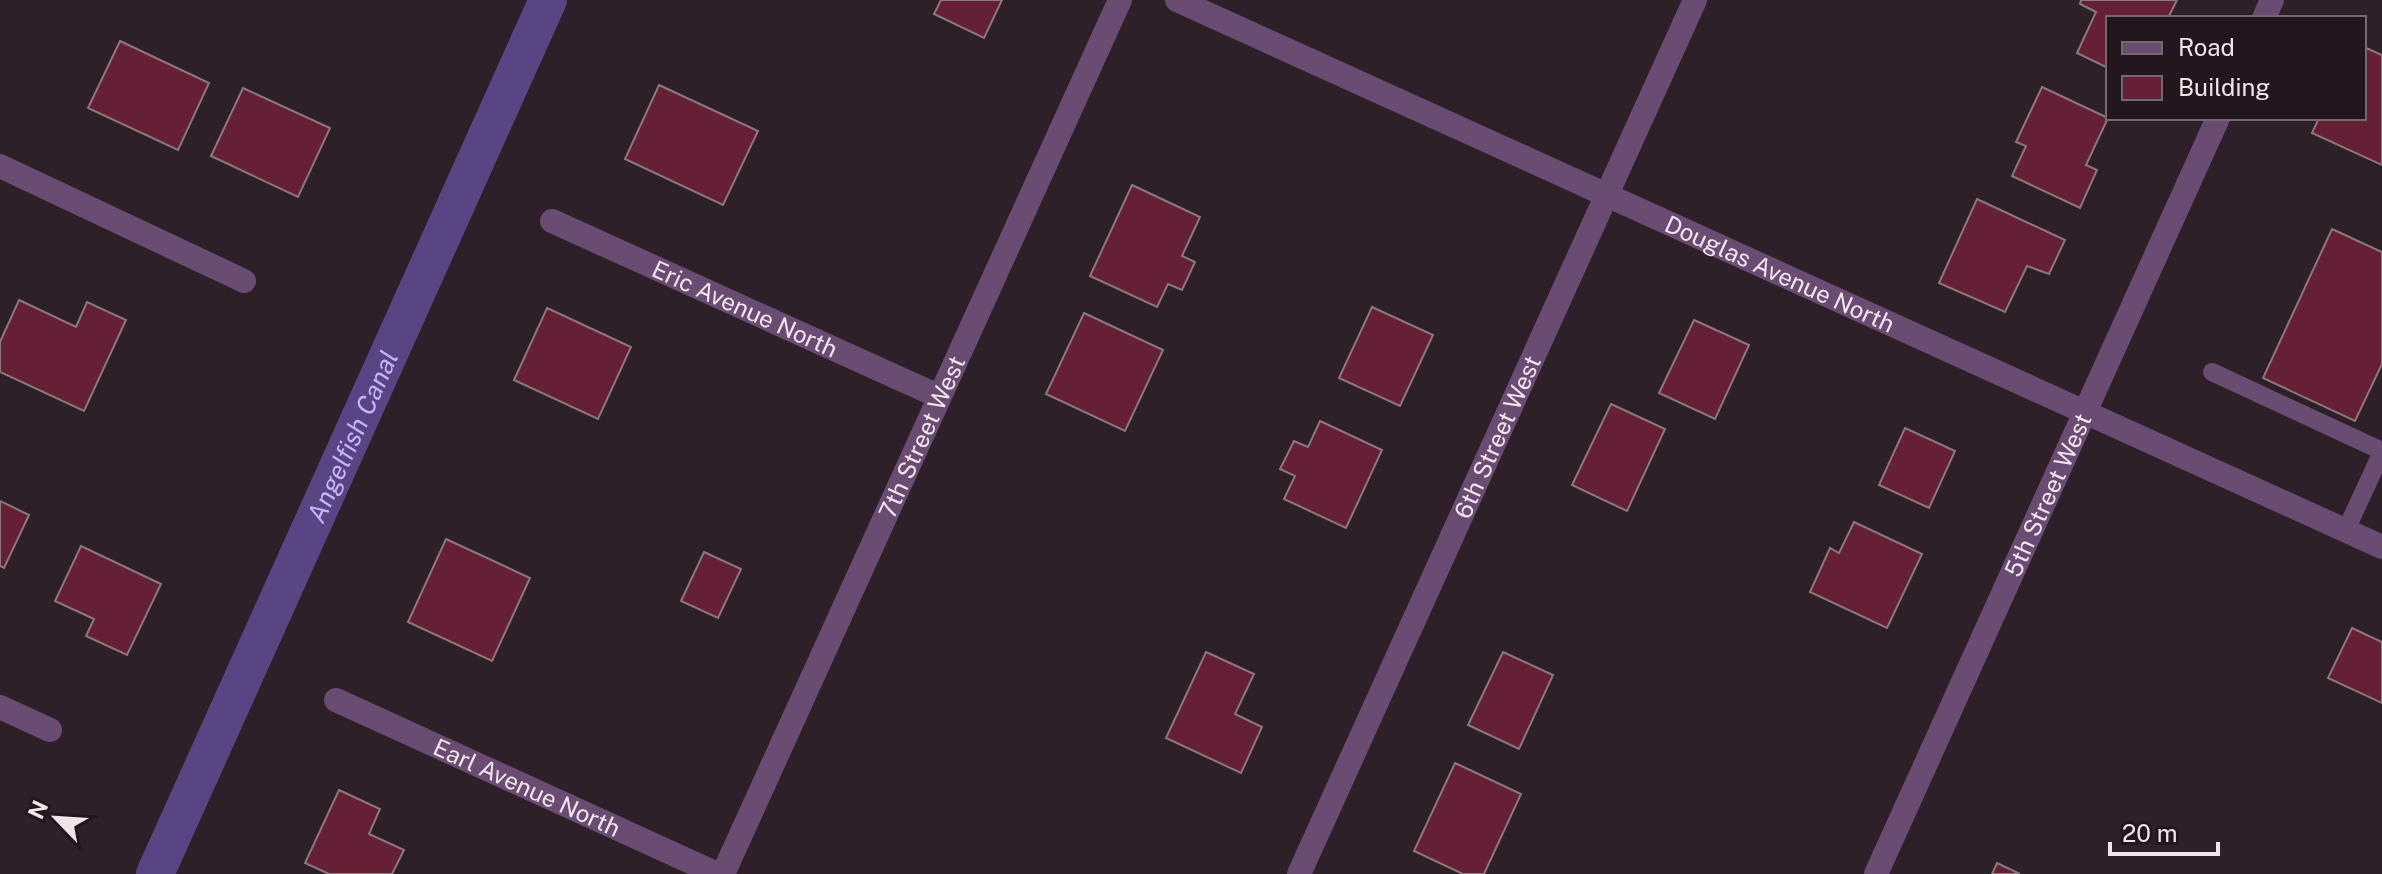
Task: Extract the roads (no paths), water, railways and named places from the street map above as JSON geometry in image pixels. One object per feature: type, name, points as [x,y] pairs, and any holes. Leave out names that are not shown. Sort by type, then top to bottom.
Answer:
[{"type":"street","name":"7th Street West","points":[[720,874],[1120,0]]},
{"type":"street","name":"Douglas Avenue North","points":[[1177,0],[2382,547]]},
{"type":"street","name":"6th Street West","points":[[1299,874],[1695,0]]},
{"type":"street","name":"5th Street West","points":[[1876,874],[2217,120]]},
{"type":"street","points":[[0,166],[244,281]]},
{"type":"street","name":"Eric Avenue North","points":[[552,221],[938,396]]},
{"type":"street","name":"Earl Avenue North","points":[[336,700],[720,874]]},
{"type":"street","points":[[0,707],[50,730]]},
{"type":"lane","points":[[2212,372],[2382,452],[2346,530]]},
{"type":"waterway","name":"Angelfish Canal","points":[[155,874],[548,0]]}]
